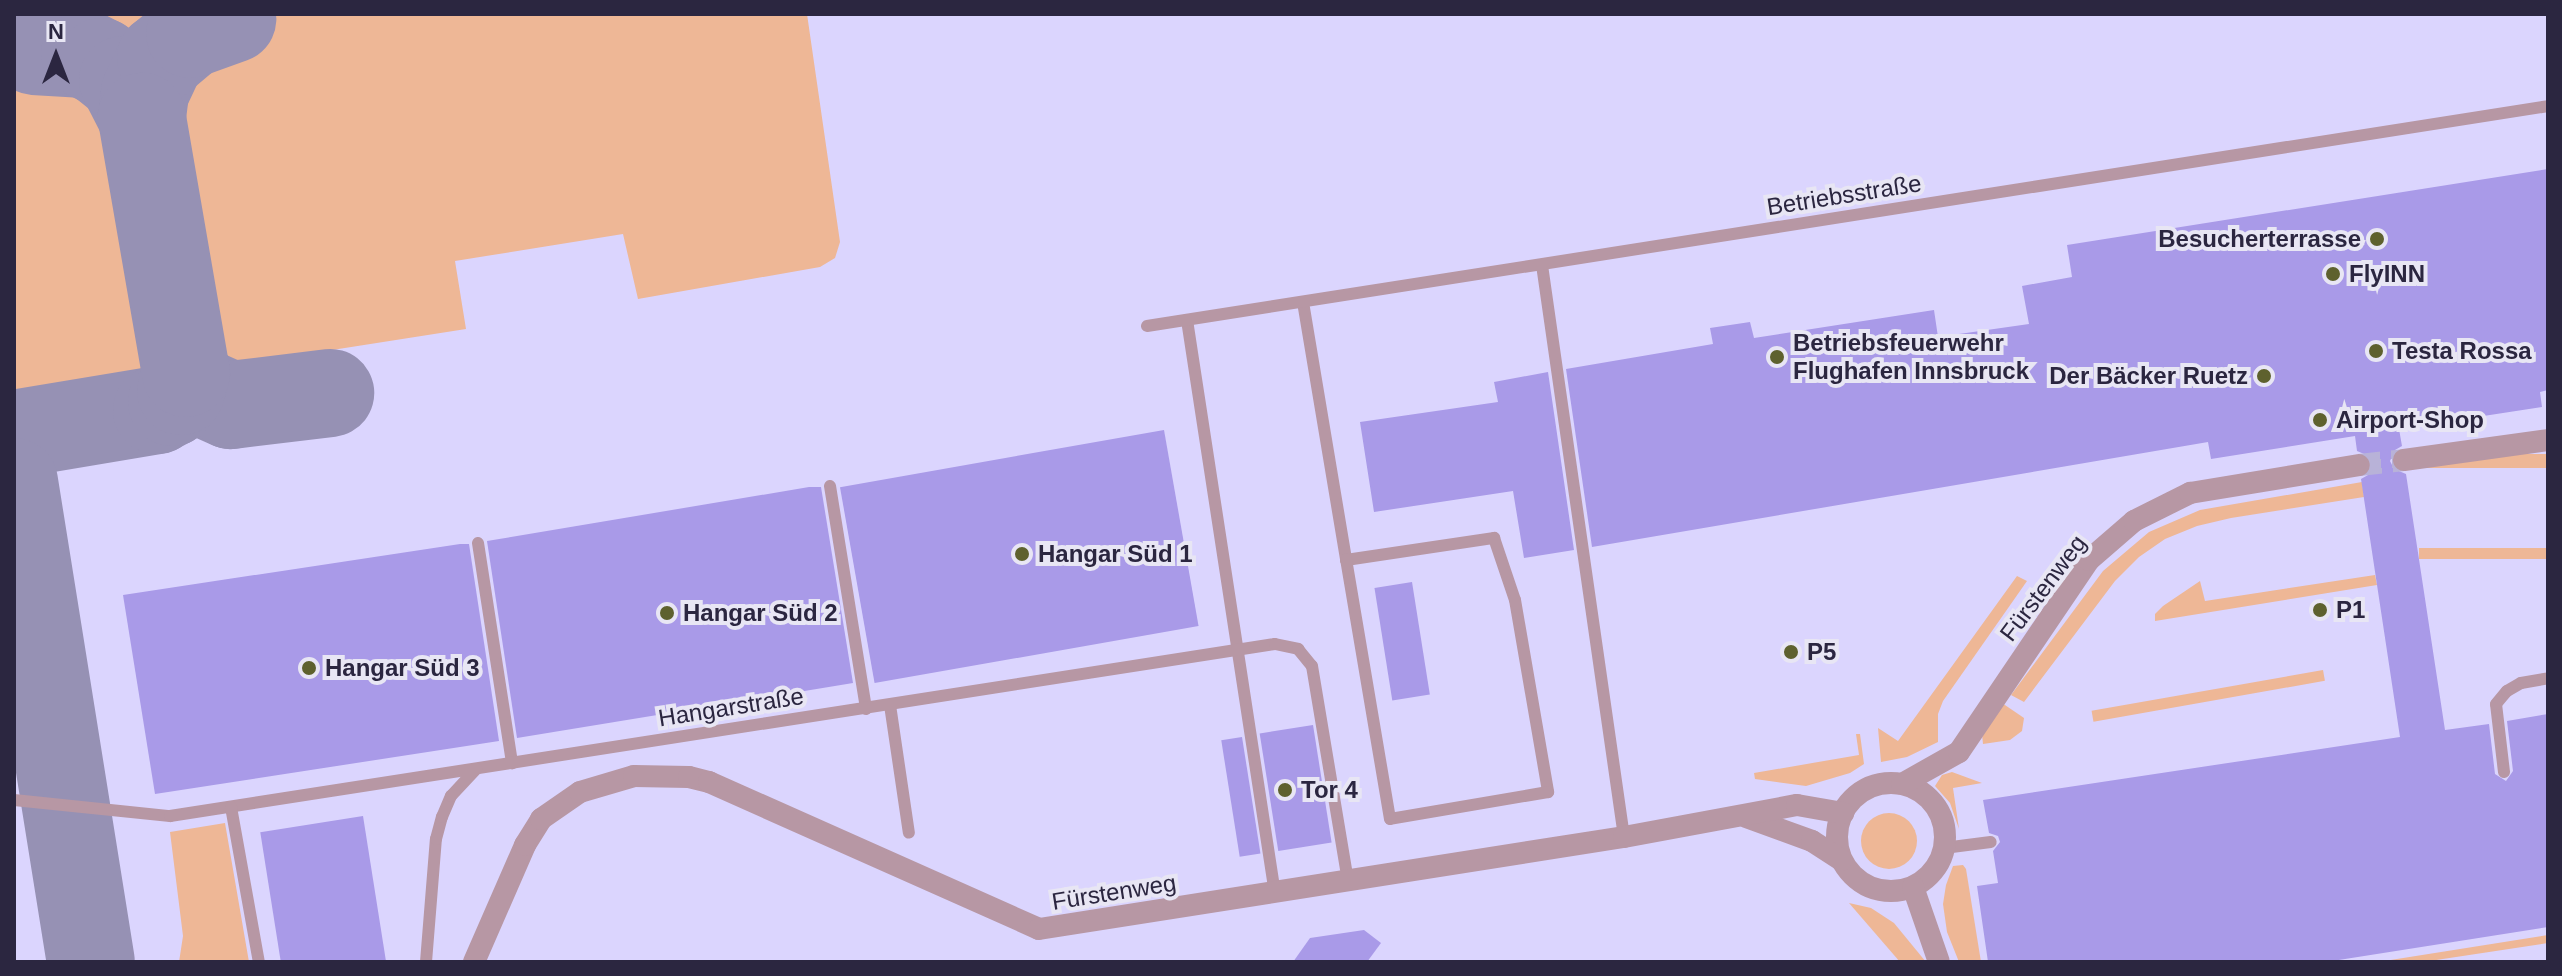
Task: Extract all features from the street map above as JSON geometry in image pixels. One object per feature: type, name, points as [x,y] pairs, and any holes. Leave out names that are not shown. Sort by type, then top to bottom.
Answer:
[{"type":"street","points":[[2404,460],[2548,440]]},
{"type":"street","name":"Fürstenweg","points":[[1902,784],[1959,752],[2089,560],[2134,521],[2190,493],[2359,465]]},
{"type":"street","name":"Fürstenweg","points":[[474,962],[525,845],[541,819],[580,792],[634,776],[673,776],[709,782],[1039,929],[1624,837],[1797,805],[1843,813]]},
{"type":"street","points":[[1881,784],[1902,784],[1930,800],[1940,813],[1944,848],[1928,877],[1913,887],[1897,891],[1880,890],[1857,879],[1841,860],[1837,828],[1843,813],[1865,790],[1881,784]]},
{"type":"street","name":"Fürstenweg","points":[[1744,817],[1812,841],[1841,860]]},
{"type":"street","points":[[1913,887],[1939,962]]},
{"type":"lane","name":"Betriebsstraße","points":[[1147,326],[2548,106]]},
{"type":"lane","points":[[1542,265],[1624,837]]},
{"type":"lane","points":[[1303,302],[1346,560],[1390,819],[1548,792],[1515,600],[1494,538],[1346,560]]},
{"type":"lane","points":[[1187,320],[1275,894]]},
{"type":"lane","points":[[830,486],[866,709]]},
{"type":"lane","points":[[478,543],[512,763]]},
{"type":"lane","name":"Hangarstraße","points":[[14,800],[170,816],[866,709],[1238,648],[1288,645],[1306,656],[1312,666],[1348,882]]},
{"type":"lane","points":[[2504,772],[2496,704],[2507,691],[2521,683],[2548,678]]},
{"type":"lane","points":[[890,705],[909,833]]},
{"type":"lane","points":[[426,962],[433,866],[442,817],[451,796],[476,769]]},
{"type":"lane","points":[[231,807],[259,962]]},
{"type":"lane","points":[[1944,848],[1991,842]]},
{"type":"shaded area","points":[[14,14],[807,14],[840,242],[835,258],[820,267],[638,299],[623,234],[455,261],[466,329],[14,400]]},
{"type":"shaded area","points":[[2404,454],[2548,454],[2548,468],[2404,468]]},
{"type":"shaded area","points":[[2362,482],[2364,497],[2231,518],[2197,526],[2165,539],[2139,557],[2115,581],[2024,702],[2011,695],[2103,571],[2149,532],[2200,510]]},
{"type":"shaded area","points":[[2419,548],[2548,548],[2548,559],[2419,559]]},
{"type":"shaded area","points":[[2375,575],[2377,585],[2155,621],[2155,614],[2163,606],[2200,581],[2205,601]]},
{"type":"shaded area","points":[[2017,576],[2027,581],[1943,701],[1938,714],[1938,742],[1907,757],[1881,762],[1878,728],[1898,741]]},
{"type":"shaded area","points":[[2323,670],[2325,681],[2093,722],[2092,711]]},
{"type":"shaded area","points":[[2002,703],[2024,718],[2022,731],[2010,740],[1983,744],[1982,734]]},
{"type":"shaded area","points":[[1856,734],[1860,734],[1864,764],[1850,773],[1806,786],[1755,779],[1754,773],[1859,755]]},
{"type":"shaded area","points":[[1952,772],[1982,783],[1953,788],[1959,829],[1950,803],[1935,786],[1942,775]]},
{"type":"shaded area","points":[[1889,813],[1909,821],[1917,841],[1909,861],[1889,869],[1869,861],[1861,841],[1869,821]]},
{"type":"shaded area","points":[[225,823],[249,962],[179,962],[183,936],[170,832]]},
{"type":"shaded area","points":[[1963,865],[1981,962],[1959,962],[1947,932],[1943,904],[1946,885],[1953,866]]},
{"type":"shaded area","points":[[1849,903],[1871,908],[1894,923],[1926,962],[1900,962]]},
{"type":"shaded area","points":[[2548,935],[2548,943],[2423,962],[2378,962]]},
{"type":"building","points":[[2548,169],[2548,390],[2540,392],[2542,407],[2399,429],[2402,446],[2395,450],[2390,461],[2394,469],[2406,474],[2445,730],[2489,724],[2495,774],[2506,781],[2513,771],[2507,721],[2548,714],[2548,927],[2326,962],[1988,962],[1977,886],[1998,883],[1993,851],[2000,842],[1998,836],[1989,833],[1983,800],[2400,737],[2361,479],[2368,475],[2373,464],[2369,456],[2357,451],[2355,436],[2211,459],[2208,442],[1592,547],[1566,369],[1713,344],[1710,328],[1750,322],[1754,338],[1934,310],[1938,337],[2029,324],[2022,286],[2072,277],[2067,245]]},
{"type":"building","points":[[1548,372],[1574,550],[1524,558],[1513,491],[1374,512],[1360,422],[1498,402],[1494,382]]},
{"type":"building","name":"Hangar Süd 1","points":[[1164,430],[1199,626],[875,683],[840,487]]},
{"type":"building","name":"Hangar Süd 2","points":[[821,487],[853,683],[517,738],[487,541]]},
{"type":"building","name":"Hangar Süd 3","points":[[469,544],[499,741],[155,794],[123,595]]},
{"type":"building","points":[[1412,582],[1430,695],[1392,701],[1374,588]]},
{"type":"building","points":[[1313,725],[1332,843],[1278,851],[1260,733]]},
{"type":"building","points":[[1242,737],[1260,854],[1240,857],[1221,740]]},
{"type":"building","points":[[363,816],[386,962],[281,962],[260,832]]},
{"type":"building","points":[[1364,930],[1381,943],[1367,962],[1293,962],[1310,938]]},
{"type":"taxiway","points":[[34,51],[85,54],[101,62],[123,80],[142,117],[145,92],[161,58],[190,34],[232,19]]},
{"type":"taxiway","points":[[14,434],[157,410],[172,402],[181,391],[186,373],[142,117]]},
{"type":"taxiway","points":[[186,373],[199,391],[231,405],[330,393]]},
{"type":"taxiway","points":[[14,482],[91,961]]},
{"type":"tunnel","points":[[2359,465],[2404,460]]},
{"type":"place","name":"Besucherterrasse","points":[[2377,239]]},
{"type":"place","name":"FlyINN","points":[[2333,274]]},
{"type":"place","name":"Testa Rossa","points":[[2376,351]]},
{"type":"place","name":"Betriebsfeuerwehr Flughafen Innsbruck","points":[[1777,357]]},
{"type":"place","name":"Der Bäcker Ruetz","points":[[2264,376]]},
{"type":"place","name":"Airport-Shop","points":[[2320,420]]},
{"type":"place","name":"Hangar Süd 1","points":[[1022,554]]},
{"type":"place","name":"P1","points":[[2320,610]]},
{"type":"place","name":"Hangar Süd 2","points":[[667,613]]},
{"type":"place","name":"P5","points":[[1791,652]]},
{"type":"place","name":"Hangar Süd 3","points":[[309,668]]},
{"type":"place","name":"Tor 4","points":[[1285,790]]}]
